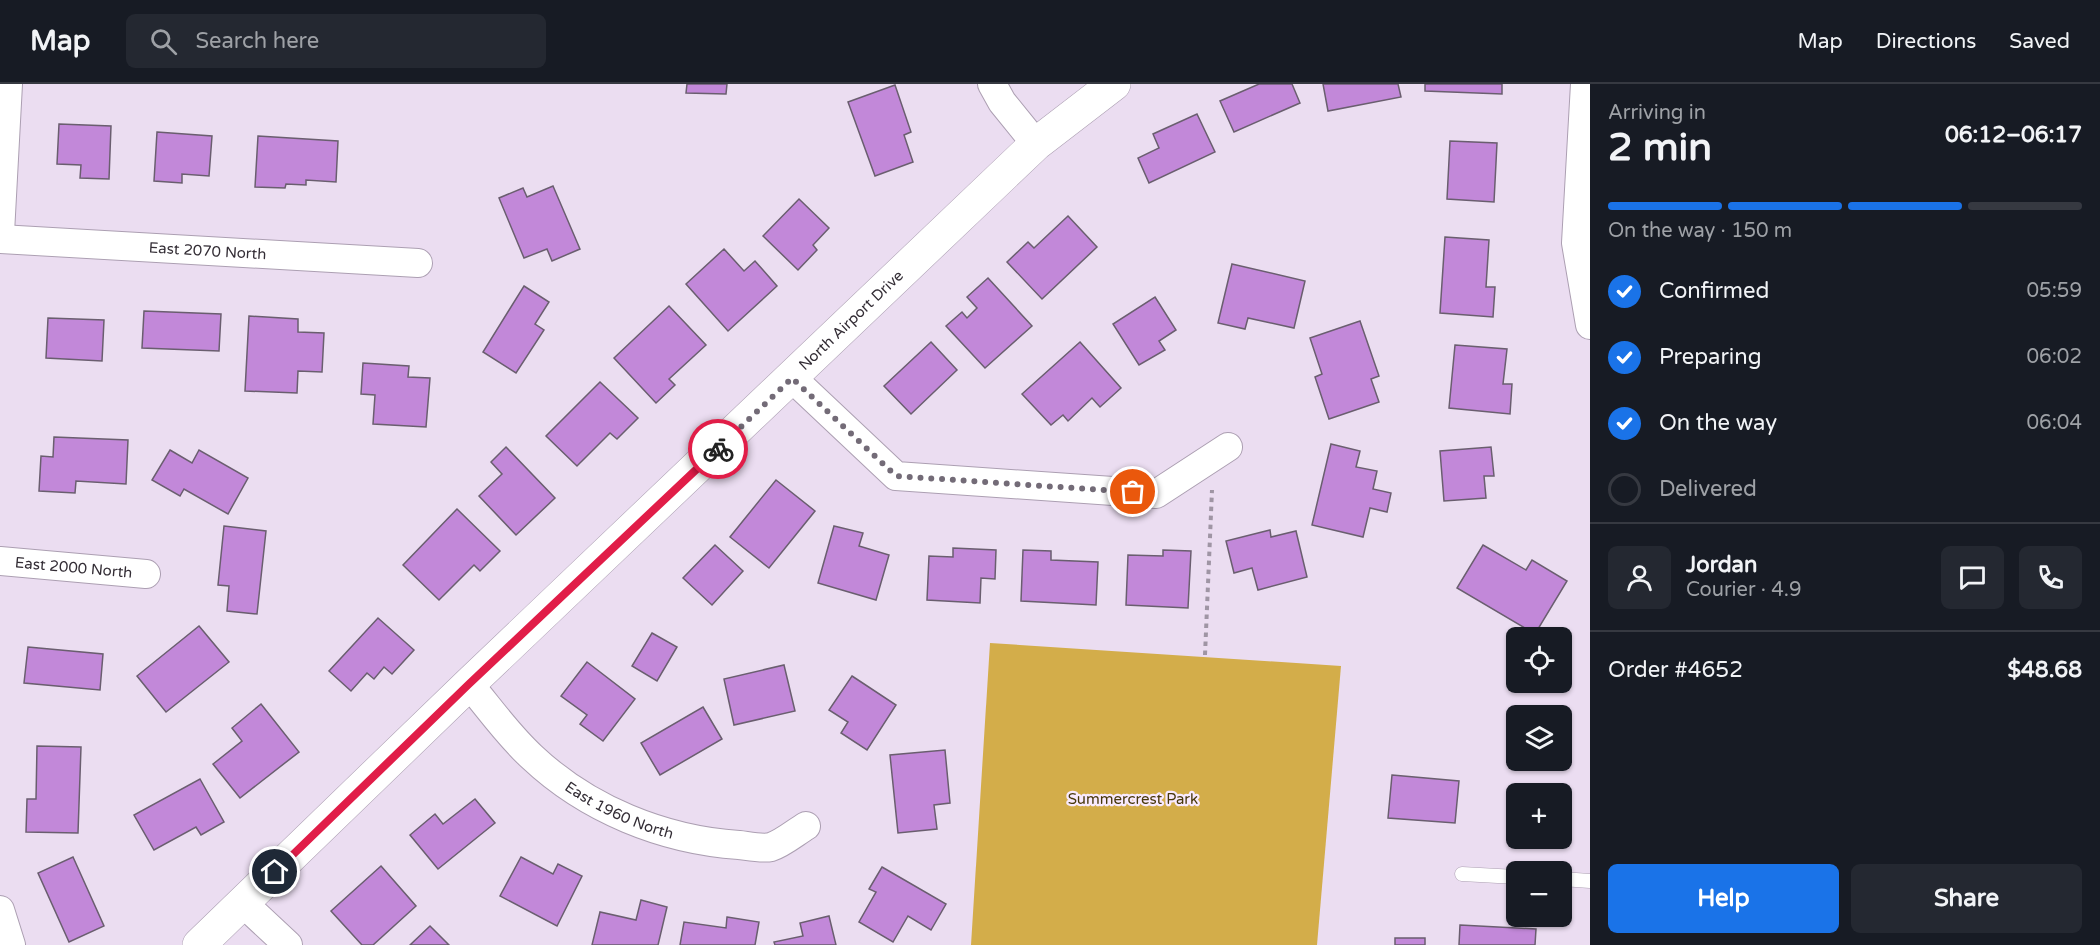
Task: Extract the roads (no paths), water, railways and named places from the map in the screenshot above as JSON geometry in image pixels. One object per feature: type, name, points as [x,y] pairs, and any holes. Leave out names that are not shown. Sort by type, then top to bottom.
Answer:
[{"type":"street","points":[[0,233],[8,84]]},
{"type":"street","points":[[992,84],[1002,102],[1036,144]]},
{"type":"street","name":"North Airport Drive","points":[[199,945],[469,684],[1036,144],[1114,84]]},
{"type":"street","points":[[1585,84],[1576,243],[1590,325]]},
{"type":"street","name":"East 2070 North","points":[[0,239],[418,263]]},
{"type":"street","points":[[792,378],[896,476],[1156,494],[1221,452]]},
{"type":"street","name":"East 2000 North","points":[[0,561],[146,574]]},
{"type":"street","name":"East 1960 North","points":[[469,684],[509,734],[533,758],[568,786],[607,809],[645,825],[680,836],[715,843],[770,847],[806,826]]},
{"type":"street","points":[[243,903],[288,945]]},
{"type":"street","points":[[0,910],[12,945]]},
{"type":"lane","points":[[1462,874],[1506,876]]},
{"type":"lane","points":[[1572,880],[1590,881]]},
{"type":"park label","name":"Summercrest Park","points":[[1133,799]]}]
